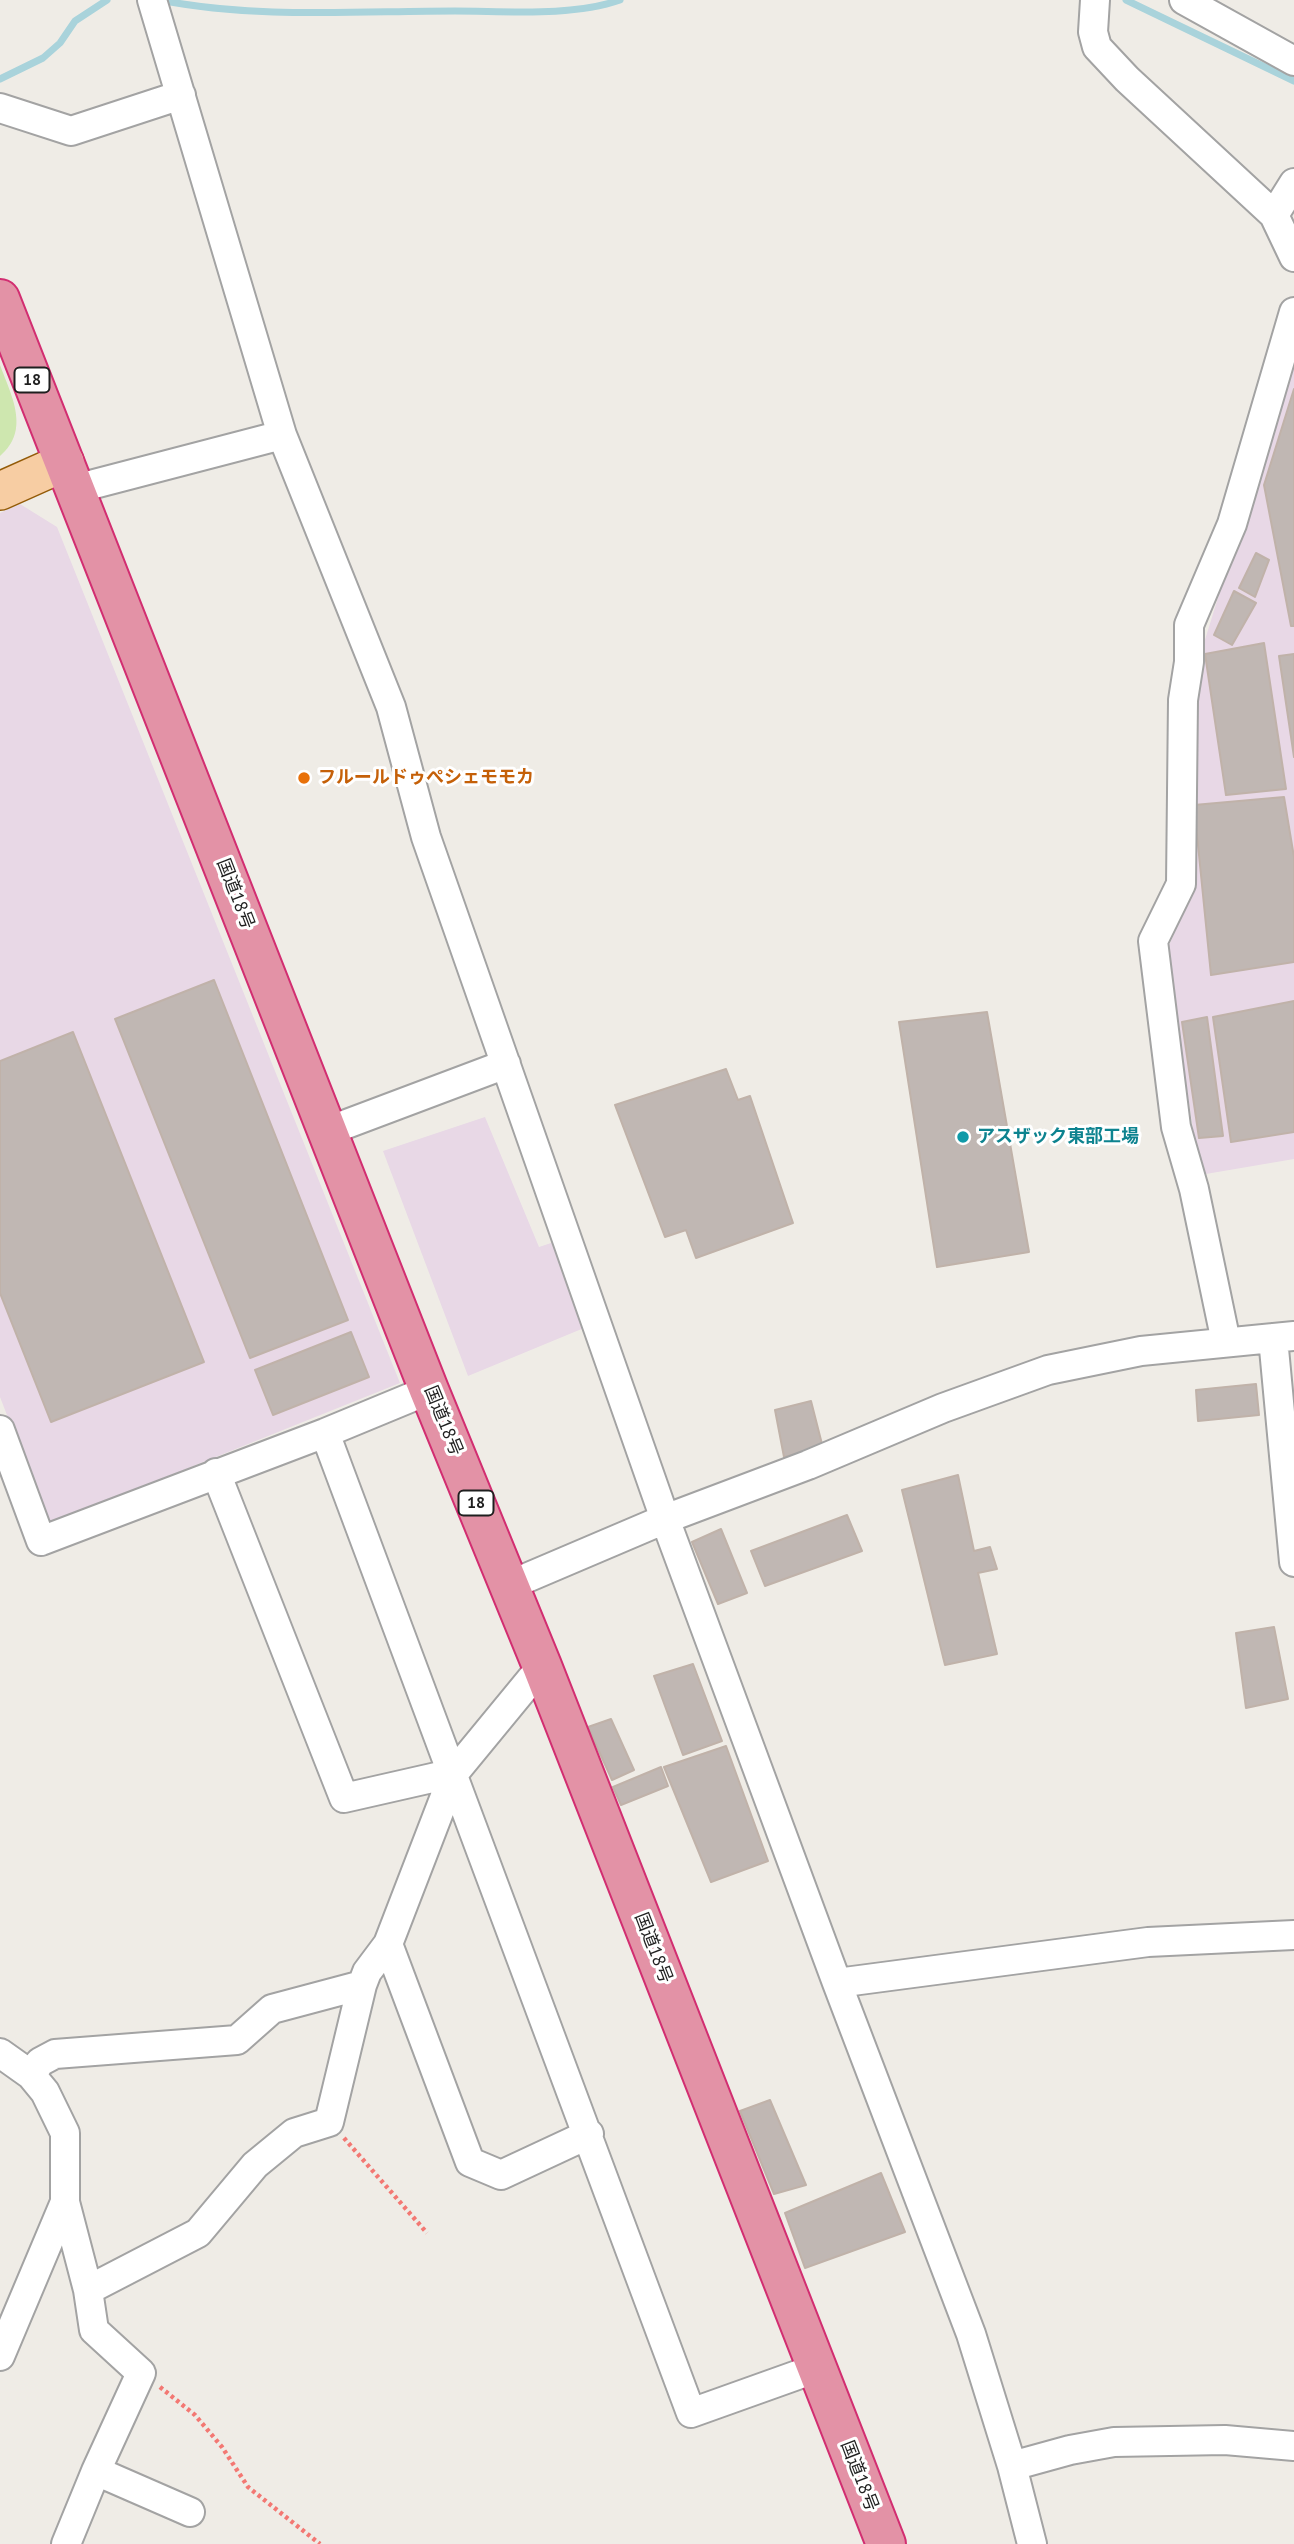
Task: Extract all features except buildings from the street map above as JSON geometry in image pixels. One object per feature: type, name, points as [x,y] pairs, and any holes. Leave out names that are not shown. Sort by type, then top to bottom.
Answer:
[{"type":"highway","name":"国道18号","points":[[0,299],[429,1390],[542,1666],[886,2544]]},
{"type":"main road","points":[[0,491],[70,475]]},
{"type":"street","points":[[152,0],[282,435],[391,707],[426,837],[666,1519],[971,2334],[1012,2466],[1032,2544]]},
{"type":"street","points":[[1095,0],[1093,32],[1097,47],[1127,79],[1274,215],[1294,257]]},
{"type":"street","points":[[1184,0],[1294,61]]},
{"type":"street","points":[[0,108],[71,131],[181,95]]},
{"type":"street","points":[[1274,215],[1294,183]]},
{"type":"street","points":[[1226,1342],[1194,1189],[1176,1127],[1153,941],[1181,884],[1183,700],[1189,663],[1189,625],[1232,524],[1294,312]]},
{"type":"street","points":[[70,475],[282,435]]},
{"type":"street","points":[[328,1130],[506,1064]]},
{"type":"street","points":[[510,1585],[943,1408],[1048,1370],[1141,1351],[1284,1337],[1294,1562]]},
{"type":"street","points":[[0,1430],[41,1541],[429,1390]]},
{"type":"street","points":[[324,1433],[454,1773],[691,2413],[817,2368]]},
{"type":"street","points":[[216,1473],[344,1798],[454,1773]]},
{"type":"street","points":[[88,2290],[198,2233],[256,2165],[284,2141],[294,2133],[329,2123],[362,1985],[367,1972],[388,1944],[454,1773],[542,1666]]},
{"type":"street","points":[[838,1983],[1148,1942],[1294,1934]]},
{"type":"street","points":[[388,1944],[470,2162],[501,2175],[589,2134]]},
{"type":"street","points":[[32,2075],[40,2062],[55,2054],[237,2040],[272,2008],[362,1985]]},
{"type":"street","points":[[0,2053],[32,2075],[45,2092],[65,2133],[65,2202],[88,2290],[94,2330],[141,2373],[66,2544]]},
{"type":"street","points":[[0,2356],[65,2202]]},
{"type":"street","points":[[1012,2466],[1070,2450],[1114,2442],[1225,2440],[1294,2445]]},
{"type":"street","points":[[96,2471],[190,2512]]},
{"type":"path","points":[[329,2123],[427,2233]]},
{"type":"path","points":[[141,2373],[195,2414],[222,2447],[248,2487],[320,2544]]},
{"type":"shaded area","points":[[1294,351],[1294,1159],[1200,1175],[1166,952],[1193,891],[1200,656]]},
{"type":"shaded area","points":[[20,504],[57,527],[400,1383],[49,1524],[0,1397],[0,513]]},
{"type":"shaded area","points":[[485,1117],[539,1247],[554,1242],[584,1328],[468,1376],[383,1151]]},
{"type":"green space","points":[[0,365],[13,400],[17,424],[15,435],[0,456]]},
{"type":"waterway","points":[[0,79],[43,58],[60,43],[75,21],[107,0]]},
{"type":"waterway","points":[[160,0],[233,10],[307,13],[538,12],[581,9],[620,0]]},
{"type":"waterway","points":[[1126,0],[1294,81]]},
{"type":"place","name":"フルールドゥぺシェモモカ","points":[[304,778]]},
{"type":"place","name":"アスザック東部工場","points":[[963,1137]]}]
